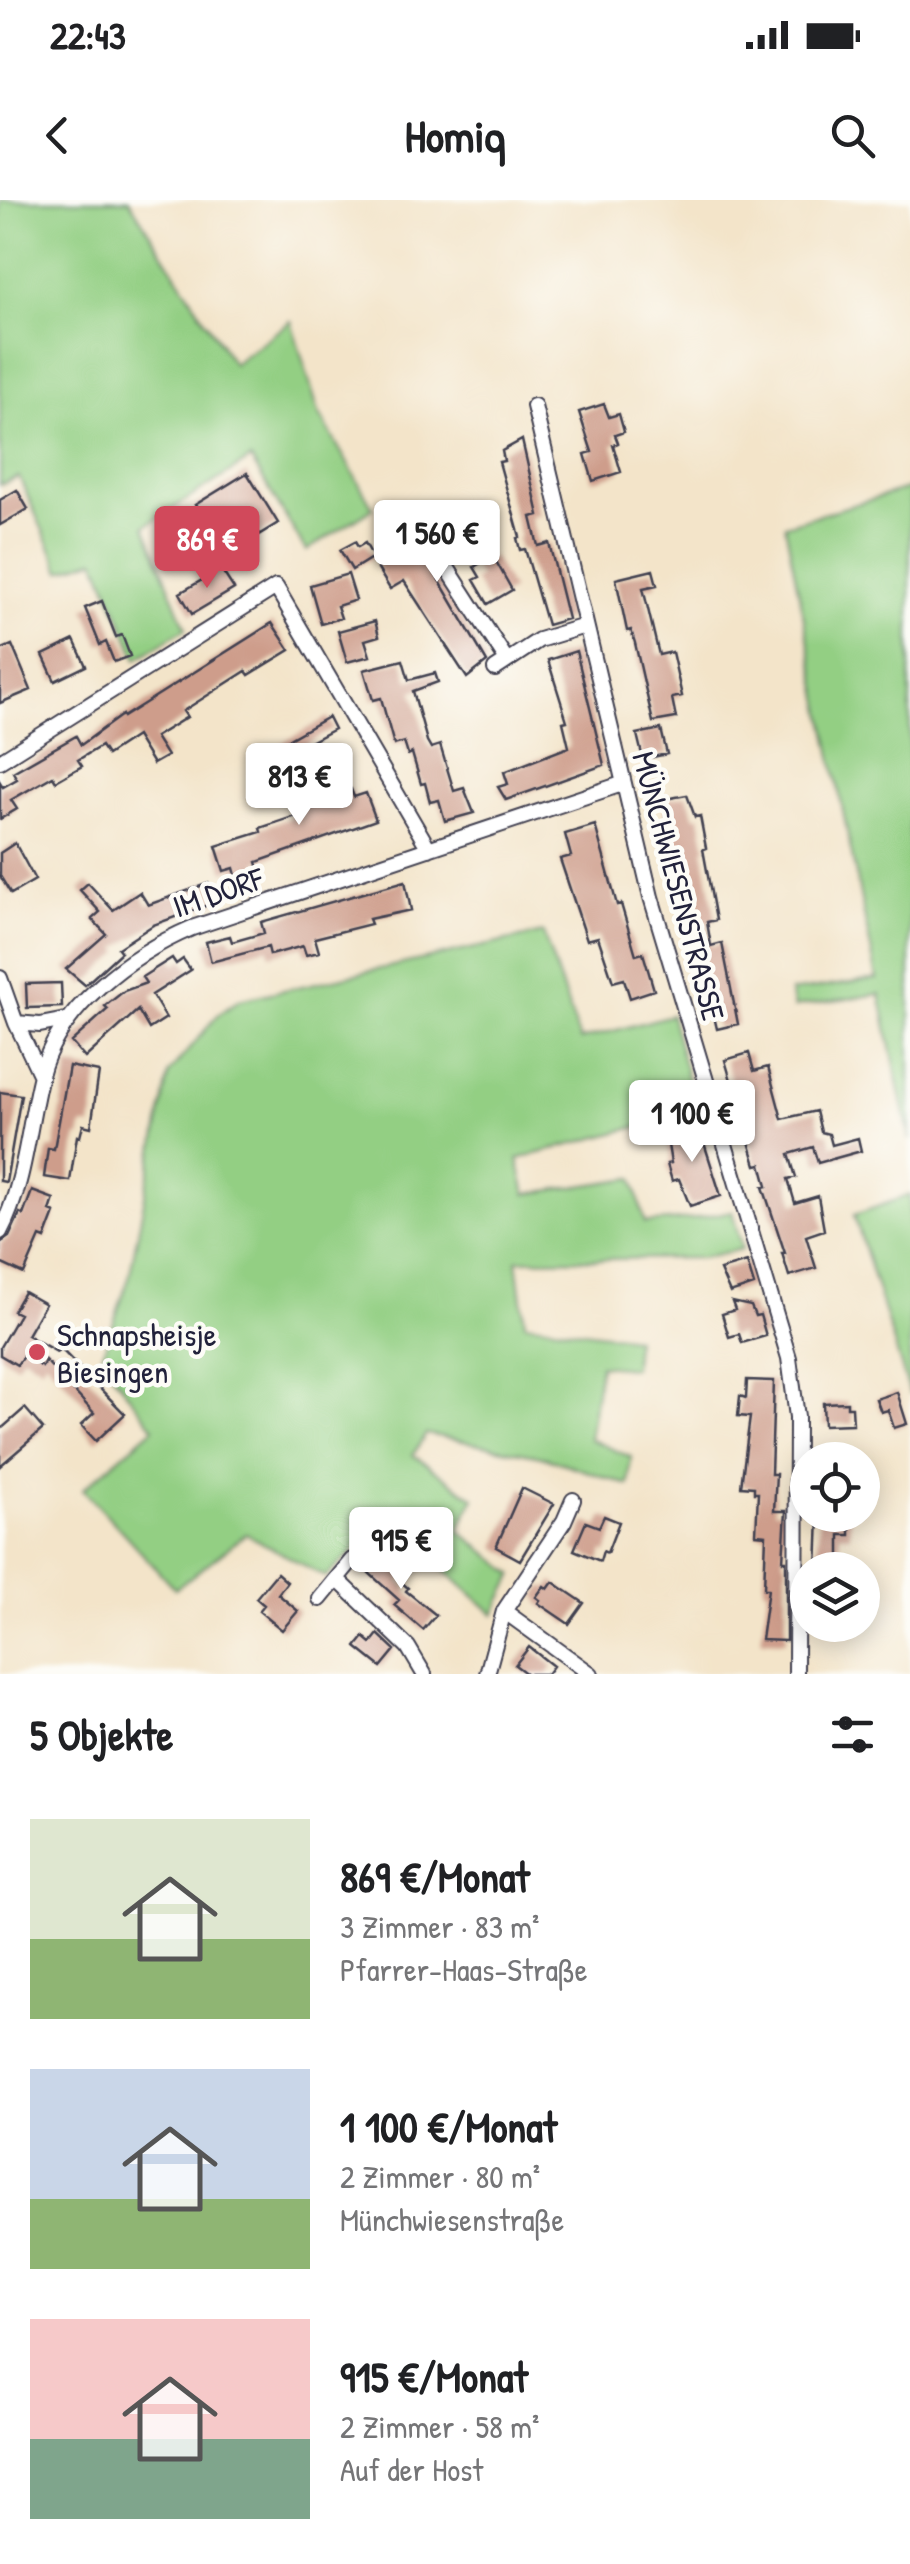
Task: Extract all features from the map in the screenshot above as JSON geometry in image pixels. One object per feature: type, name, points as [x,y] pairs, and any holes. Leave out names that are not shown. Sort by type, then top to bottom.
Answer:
[{"type":"street","name":"MÜNCHWIESENSTRASSE","points":[[534,406],[622,784],[695,1050],[789,1358],[797,1417],[796,1674]]},
{"type":"street","points":[[448,569],[501,664],[539,640],[585,626]]},
{"type":"street","points":[[0,761],[276,587],[429,849]]},
{"type":"street","name":"IM DORF","points":[[0,1232],[13,1200],[48,1056],[66,1020],[129,965],[170,938],[622,784]]},
{"type":"street","points":[[0,978],[41,1076]]},
{"type":"street","points":[[16,1023],[40,1025],[66,1020]]},
{"type":"street","points":[[488,1674],[504,1612],[564,1521],[573,1500]]},
{"type":"street","points":[[320,1599],[352,1560]]},
{"type":"street","points":[[338,1579],[408,1646],[424,1674]]},
{"type":"street","points":[[504,1612],[590,1674]]},
{"type":"green space","points":[[0,200],[129,200],[233,364],[291,321],[319,413],[373,508],[306,551],[251,459],[145,526],[186,628],[137,659],[96,559],[61,571],[19,477],[0,485]]},
{"type":"green space","points":[[910,488],[910,1140],[880,994],[794,1007],[790,992],[877,979],[785,525]]},
{"type":"green space","points":[[543,933],[580,1040],[671,1015],[696,1111],[518,1159],[526,1194],[633,1178],[645,1223],[732,1211],[742,1249],[701,1258],[517,1260],[525,1323],[635,1338],[633,1368],[600,1365],[589,1439],[631,1457],[628,1485],[541,1456],[426,1434],[413,1455],[474,1498],[458,1530],[514,1574],[494,1614],[387,1519],[326,1577],[246,1534],[175,1589],[83,1489],[154,1428],[101,1359],[129,1278],[169,1073],[218,1015],[239,1000]]},
{"type":"green space","points":[[910,1195],[910,1395],[854,1215]]},
{"type":"building","points":[[604,404],[609,417],[619,414],[624,432],[615,435],[618,443],[613,445],[621,472],[593,481],[585,454],[592,452],[579,412]]},
{"type":"building","points":[[522,440],[539,515],[531,517],[538,546],[549,543],[568,619],[547,625],[525,549],[520,550],[520,537],[499,462],[504,461],[502,451]]},
{"type":"building","points":[[247,473],[278,523],[226,555],[195,505]]},
{"type":"building","points":[[17,490],[28,509],[0,525],[0,500]]},
{"type":"building","points":[[465,510],[479,534],[450,551],[452,554],[432,568],[487,662],[467,678],[404,581],[390,589],[376,566],[437,524]]},
{"type":"building","points":[[355,542],[358,547],[365,543],[373,557],[352,570],[340,550]]},
{"type":"building","points":[[493,556],[512,590],[488,604],[474,580],[480,577],[474,567]]},
{"type":"building","points":[[221,569],[234,589],[192,614],[180,593]]},
{"type":"building","points":[[653,570],[657,585],[643,588],[659,655],[672,652],[682,696],[672,698],[676,718],[653,722],[616,579]]},
{"type":"building","points":[[348,574],[356,600],[337,606],[341,618],[321,624],[310,585]]},
{"type":"building","points":[[102,601],[116,637],[122,635],[130,656],[114,662],[106,642],[100,645],[85,608]]},
{"type":"building","points":[[375,621],[379,636],[365,640],[370,656],[347,662],[338,631]]},
{"type":"building","points":[[272,623],[290,650],[249,675],[246,671],[183,711],[187,717],[155,737],[167,756],[153,764],[136,736],[107,755],[101,746],[78,760],[82,766],[56,781],[53,776],[11,800],[17,809],[0,819],[0,782],[3,787],[17,779],[13,772],[76,736],[81,745],[122,715]]},
{"type":"building","points":[[74,640],[86,666],[55,681],[43,655]]},
{"type":"building","points":[[12,645],[31,690],[0,703],[0,650]]},
{"type":"building","points":[[576,651],[604,765],[506,800],[498,787],[508,784],[504,772],[569,747],[563,722],[567,721],[548,660]]},
{"type":"building","points":[[403,660],[409,680],[435,673],[438,682],[413,691],[427,741],[431,748],[440,745],[454,791],[464,788],[474,813],[445,821],[439,800],[430,802],[425,783],[421,784],[412,753],[408,755],[404,742],[394,745],[381,698],[373,700],[364,670]]},
{"type":"building","points":[[328,717],[334,729],[276,760],[270,750]]},
{"type":"building","points":[[661,729],[667,754],[643,759],[637,734]]},
{"type":"building","points":[[336,776],[342,792],[351,789],[354,797],[366,793],[376,820],[257,862],[260,872],[237,879],[234,868],[224,871],[216,846],[302,814],[299,807],[319,800],[313,785]]},
{"type":"building","points":[[687,795],[695,817],[700,816],[706,848],[703,849],[716,920],[707,922],[711,946],[722,943],[738,1024],[717,1029],[696,940],[691,941],[666,829],[665,799]]},
{"type":"building","points":[[595,825],[617,905],[621,904],[636,955],[643,953],[654,990],[630,998],[624,979],[613,982],[598,937],[587,940],[560,859],[571,856],[565,834]]},
{"type":"building","points":[[15,843],[35,880],[11,894],[0,876],[0,853]]},
{"type":"building","points":[[405,881],[411,910],[369,919],[371,924],[315,938],[319,952],[306,955],[303,946],[270,955],[268,947],[211,962],[206,942],[230,936],[232,942],[264,933],[261,922]]},
{"type":"building","points":[[88,883],[113,910],[140,892],[148,905],[209,883],[216,902],[153,925],[118,948],[121,952],[85,985],[66,969],[106,934],[92,919],[100,912],[80,890]]},
{"type":"building","points":[[172,958],[176,964],[183,959],[191,970],[152,995],[166,1018],[149,1029],[138,1010],[85,1058],[71,1042],[108,1009],[105,1006],[124,991],[146,983],[142,977]]},
{"type":"building","points":[[61,983],[62,1007],[27,1008],[26,984]]},
{"type":"building","points":[[749,1053],[754,1071],[768,1067],[782,1119],[816,1111],[821,1132],[829,1134],[832,1145],[858,1138],[861,1151],[818,1163],[813,1147],[789,1154],[796,1177],[788,1179],[795,1203],[818,1196],[824,1230],[806,1236],[816,1268],[789,1276],[763,1187],[767,1186],[761,1164],[756,1165],[725,1060]]},
{"type":"building","points":[[69,1066],[99,1072],[91,1127],[83,1125],[80,1137],[77,1136],[70,1181],[44,1177],[48,1148],[54,1149]]},
{"type":"building","points":[[0,1092],[21,1095],[6,1182],[0,1181]]},
{"type":"building","points":[[698,1124],[721,1196],[690,1206],[679,1179],[672,1181],[666,1133]]},
{"type":"building","points":[[32,1191],[54,1199],[50,1211],[55,1213],[24,1274],[0,1263],[0,1243],[9,1237],[20,1213],[23,1215]]},
{"type":"building","points":[[747,1262],[754,1285],[730,1293],[720,1270]]},
{"type":"building","points":[[24,1292],[45,1304],[27,1335],[57,1352],[60,1348],[125,1414],[96,1441],[81,1425],[94,1413],[45,1360],[42,1367],[23,1356],[17,1365],[0,1355],[0,1347],[19,1314],[13,1311]]},
{"type":"building","points":[[732,1302],[751,1306],[755,1316],[760,1315],[766,1336],[742,1343],[739,1334],[729,1337],[722,1314],[735,1310]]},
{"type":"building","points":[[747,1380],[774,1381],[771,1474],[776,1474],[774,1511],[786,1511],[786,1641],[761,1640],[768,1589],[764,1589],[766,1535],[756,1534],[758,1493],[754,1493],[754,1487],[741,1486],[750,1417],[738,1416],[740,1396],[746,1398]]},
{"type":"building","points":[[897,1392],[907,1424],[894,1428],[888,1410],[881,1412],[876,1399]]},
{"type":"building","points":[[847,1402],[847,1407],[852,1407],[853,1424],[824,1425],[823,1403]]},
{"type":"building","points":[[25,1408],[43,1429],[0,1466],[0,1430]]},
{"type":"building","points":[[522,1488],[554,1504],[520,1560],[496,1547]]},
{"type":"building","points":[[604,1516],[619,1522],[600,1561],[574,1550],[586,1522],[599,1527]]},
{"type":"building","points":[[818,1532],[850,1532],[840,1535],[840,1552],[818,1552]]},
{"type":"building","points":[[385,1555],[407,1574],[400,1581],[408,1588],[406,1591],[436,1615],[423,1630],[394,1605],[399,1600],[369,1573]]},
{"type":"building","points":[[277,1573],[287,1582],[278,1594],[298,1611],[282,1630],[259,1611],[264,1605],[256,1598]]},
{"type":"building","points":[[553,1582],[584,1603],[569,1624],[538,1603],[536,1597]]},
{"type":"building","points":[[378,1634],[395,1650],[381,1667],[356,1647],[364,1637],[371,1643]]},
{"type":"building","points":[[529,1647],[553,1666],[547,1674],[527,1674],[515,1665]]},
{"type":"place","name":"Schnapsheisje Biesingen","points":[[37,1352]]}]
